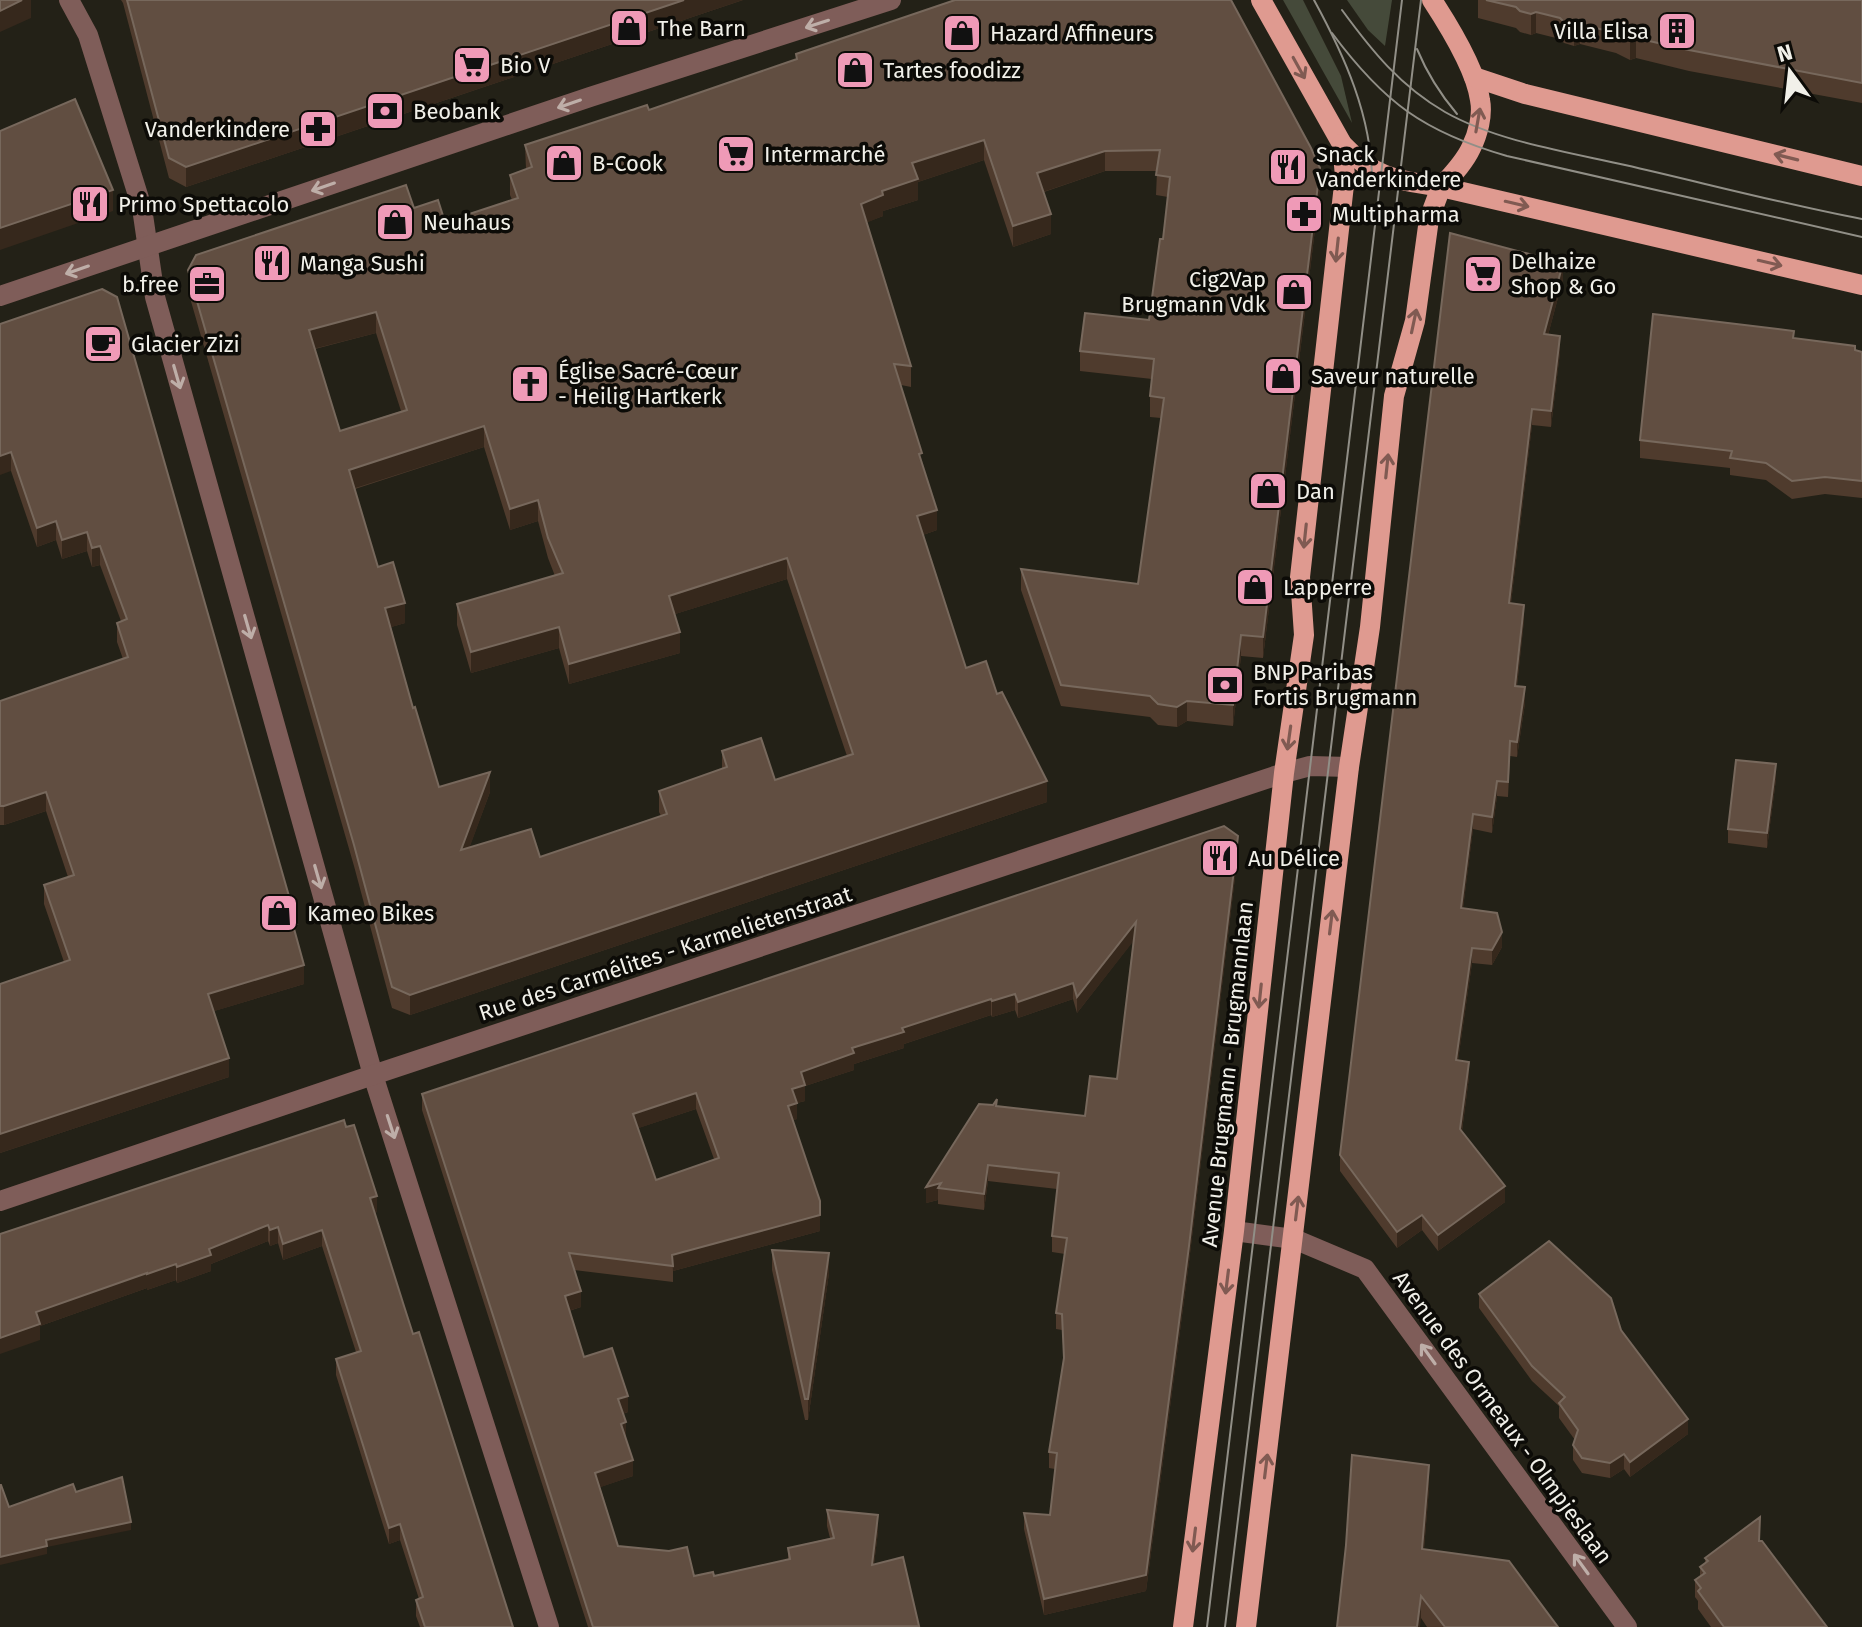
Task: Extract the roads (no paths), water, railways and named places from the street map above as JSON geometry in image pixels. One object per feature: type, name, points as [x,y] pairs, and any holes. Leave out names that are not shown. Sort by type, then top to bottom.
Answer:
[{"type":"main road","points":[[1261,0],[1342,144],[1372,169],[1395,179],[1862,285]]},
{"type":"main road","points":[[1246,1627],[1349,767],[1370,627],[1394,396],[1415,321],[1429,219],[1441,187],[1463,162],[1472,146],[1481,113],[1474,77],[1439,5]]},
{"type":"main road","points":[[1474,77],[1525,94],[1862,176]]},
{"type":"main road","name":"Avenue Brugmann - Brugmannlaan","points":[[1183,1627],[1234,1231],[1284,773],[1304,635],[1300,577],[1345,176],[1342,144]]},
{"type":"street","points":[[69,0],[88,35],[142,208],[155,297],[373,1075],[549,1627]]},
{"type":"street","points":[[0,296],[605,92],[891,0]]},
{"type":"street","name":"Rue des Carmélites - Karmelietenstraat","points":[[0,1201],[1284,773],[1310,766],[1349,767]]},
{"type":"street","name":"Avenue des Ormeaux - Olmpjeslaan","points":[[1234,1231],[1294,1239],[1365,1269],[1627,1627]]},
{"type":"tram line","points":[[1314,0],[1346,64],[1362,110],[1372,181]]},
{"type":"tram line","points":[[1207,1627],[1402,0]]},
{"type":"tram line","points":[[1225,1627],[1421,0]]},
{"type":"tram line","points":[[1342,10],[1376,53],[1414,91],[1445,112],[1486,131],[1862,219]]},
{"type":"tram line","points":[[1332,33],[1370,78],[1408,112],[1478,147],[1862,237]]},
{"type":"tram line","points":[[1417,49],[1434,83],[1457,114]]},
{"type":"place","name":"The Barn","points":[[629,28]]},
{"type":"place","name":"Villa Elisa","points":[[1677,31]]},
{"type":"place","name":"Hazard Affineurs","points":[[962,33]]},
{"type":"place","name":"Bio V","points":[[472,65]]},
{"type":"place","name":"Tartes foodizz","points":[[855,70]]},
{"type":"place","name":"Beobank","points":[[385,111]]},
{"type":"place","name":"Vanderkindere","points":[[318,129]]},
{"type":"place","name":"Intermarché","points":[[736,154]]},
{"type":"place","name":"B-Cook","points":[[564,163]]},
{"type":"place","name":"Snack Vanderkindere","points":[[1288,167]]},
{"type":"place","name":"Primo Spettacolo","points":[[90,204]]},
{"type":"place","name":"Multipharma","points":[[1304,214]]},
{"type":"place","name":"Neuhaus","points":[[395,222]]},
{"type":"place","name":"Manga Sushi","points":[[272,263]]},
{"type":"place","name":"Delhaize Shop & Go","points":[[1483,274]]},
{"type":"place","name":"b.free","points":[[207,284]]},
{"type":"place","name":"Cig2Vap Brugmann Vdk","points":[[1294,292]]},
{"type":"place","name":"Glacier Zizi","points":[[103,344]]},
{"type":"place","name":"Saveur naturelle","points":[[1283,376]]},
{"type":"place","name":"Église Sacré-Cœur - Heilig Hartkerk","points":[[530,384]]},
{"type":"place","name":"Dan","points":[[1268,491]]},
{"type":"place","name":"Lapperre","points":[[1255,587]]},
{"type":"place","name":"BNP Paribas Fortis Brugmann","points":[[1225,685]]},
{"type":"place","name":"Au Délice","points":[[1220,858]]},
{"type":"place","name":"Kameo Bikes","points":[[279,913]]}]
